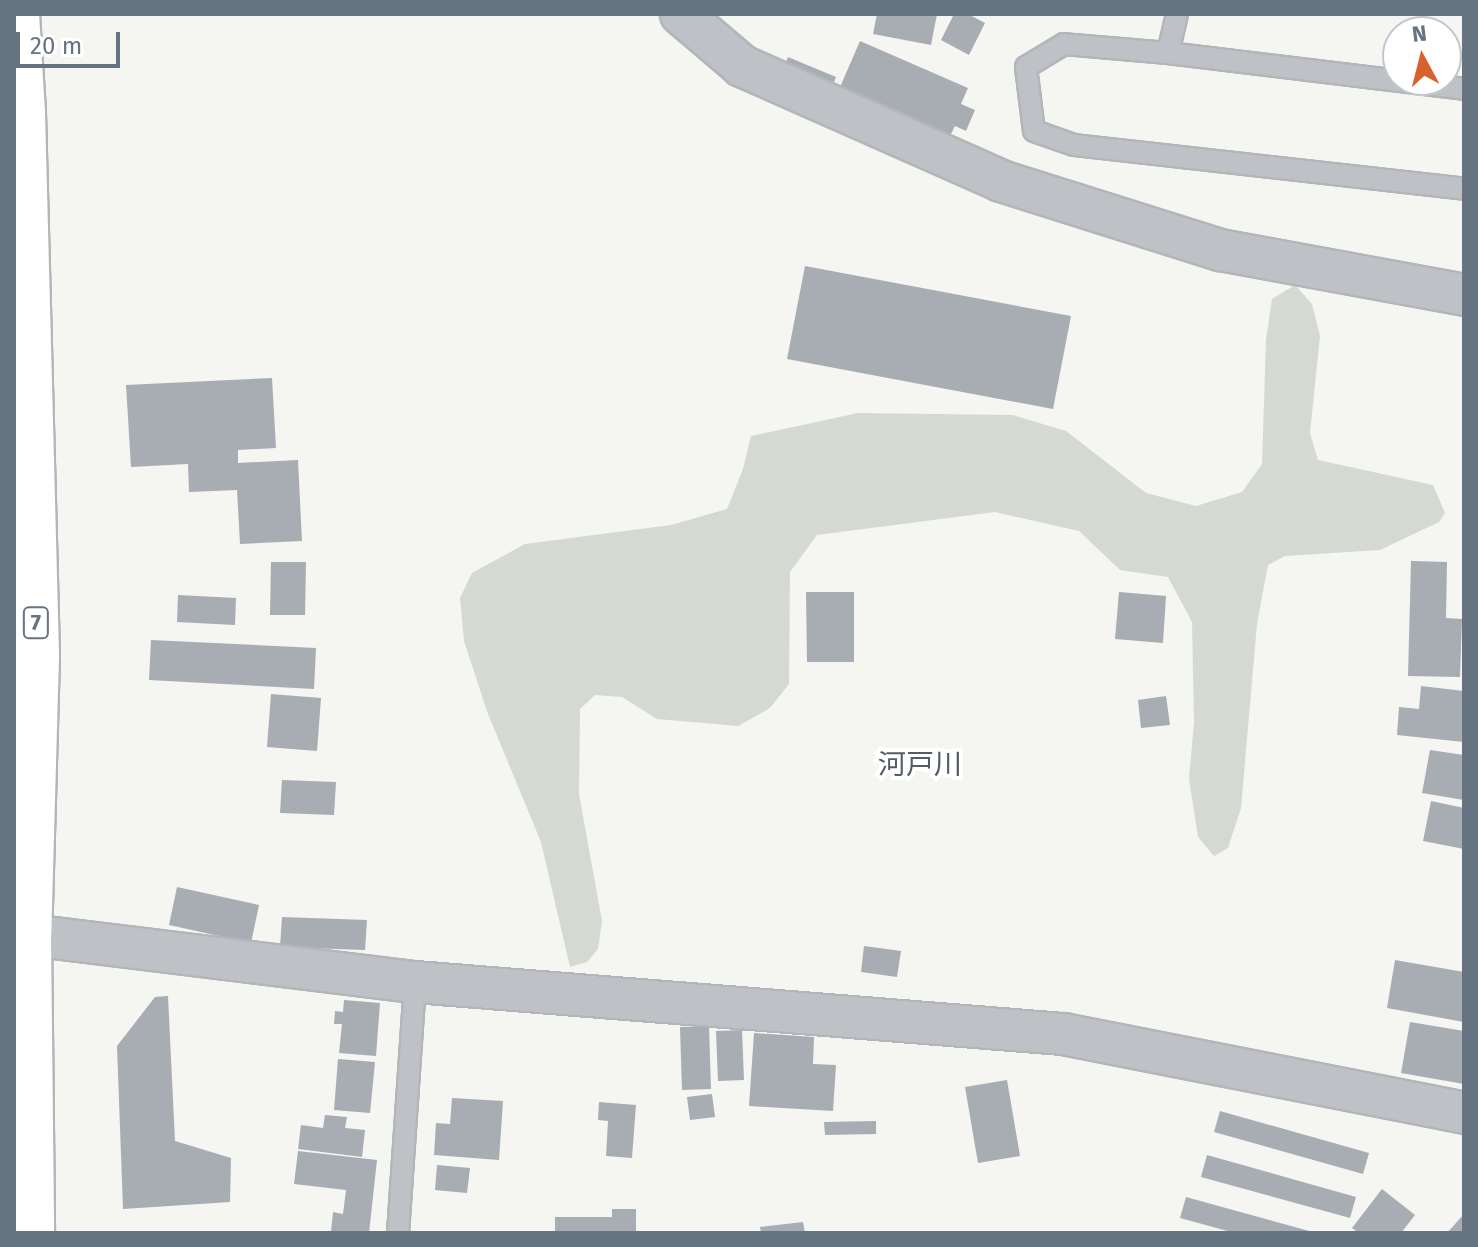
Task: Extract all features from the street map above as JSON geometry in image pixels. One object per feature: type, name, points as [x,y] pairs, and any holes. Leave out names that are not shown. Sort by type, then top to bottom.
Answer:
[{"type":"highway","name":"7","points":[[17,14],[23,113],[37,656],[22,934],[32,1233]]},
{"type":"street","points":[[681,14],[742,66],[1001,181],[1220,250],[1464,295]]},
{"type":"street","points":[[22,934],[415,982],[1063,1034],[1464,1113]]},
{"type":"lane","points":[[1168,53],[1177,14]]},
{"type":"lane","points":[[1464,89],[1168,53],[1064,44],[1026,67],[1034,131],[1074,145],[1464,189]]},
{"type":"lane","points":[[398,1233],[415,982]]},
{"type":"shaded area","points":[[1295,285],[1312,304],[1320,336],[1310,433],[1318,460],[1433,485],[1445,513],[1439,522],[1380,550],[1285,556],[1268,565],[1257,624],[1241,808],[1228,848],[1214,856],[1198,837],[1189,779],[1194,722],[1192,622],[1168,577],[1120,570],[1079,531],[995,512],[817,535],[790,572],[789,684],[770,708],[738,726],[657,719],[622,697],[595,695],[580,709],[579,794],[602,921],[598,949],[587,962],[570,967],[541,842],[488,714],[464,641],[460,598],[472,573],[525,544],[671,525],[727,509],[743,469],[751,436],[858,413],[1013,415],[1066,431],[1146,493],[1196,506],[1242,492],[1262,464],[1266,340],[1272,299]]},
{"type":"building","points":[[877,14],[937,14],[931,45],[873,34]]},
{"type":"building","points":[[954,14],[968,14],[985,23],[969,55],[941,40]]},
{"type":"building","points":[[860,41],[968,88],[961,104],[975,110],[966,131],[955,126],[947,142],[837,94]]},
{"type":"building","points":[[788,57],[836,77],[830,92],[782,72]]},
{"type":"building","points":[[805,266],[1071,316],[1053,409],[787,359]]},
{"type":"building","points":[[272,378],[276,448],[238,450],[238,463],[298,460],[302,541],[240,544],[237,490],[189,492],[188,464],[131,467],[126,385]]},
{"type":"building","points":[[1411,561],[1447,562],[1446,618],[1462,619],[1460,677],[1408,676]]},
{"type":"building","points":[[271,562],[306,562],[305,615],[270,615]]},
{"type":"building","points":[[806,592],[854,592],[854,662],[807,662]]},
{"type":"building","points":[[1119,592],[1166,596],[1163,643],[1115,639]]},
{"type":"building","points":[[178,595],[236,598],[235,625],[177,622]]},
{"type":"building","points":[[151,640],[316,648],[314,689],[149,680]]},
{"type":"building","points":[[1421,686],[1464,691],[1464,742],[1397,735],[1399,707],[1419,709]]},
{"type":"building","points":[[271,694],[321,698],[317,751],[267,747]]},
{"type":"building","points":[[1166,696],[1170,725],[1141,728],[1138,700]]},
{"type":"building","points":[[1430,750],[1464,755],[1464,800],[1422,793]]},
{"type":"building","points":[[282,780],[336,782],[334,815],[280,813]]},
{"type":"building","points":[[1431,801],[1464,808],[1464,849],[1423,841]]},
{"type":"building","points":[[177,887],[259,905],[251,943],[169,925]]},
{"type":"building","points":[[282,917],[367,920],[365,950],[280,947]]},
{"type":"building","points":[[864,946],[901,951],[897,977],[861,972]]},
{"type":"building","points":[[1395,960],[1464,972],[1464,1022],[1387,1008]]},
{"type":"building","points":[[168,996],[175,1141],[231,1158],[230,1202],[123,1209],[117,1046],[155,997]]},
{"type":"building","points":[[344,1000],[380,1003],[376,1056],[339,1053],[342,1024],[334,1024],[335,1011],[343,1012]]},
{"type":"building","points":[[1410,1022],[1464,1031],[1464,1084],[1401,1073]]},
{"type":"building","points":[[709,1026],[711,1089],[682,1090],[680,1027]]},
{"type":"building","points":[[742,1030],[744,1080],[718,1081],[716,1031]]},
{"type":"building","points":[[754,1033],[814,1037],[813,1064],[836,1065],[833,1111],[749,1106]]},
{"type":"building","points":[[338,1059],[375,1062],[370,1113],[334,1110]]},
{"type":"building","points":[[1007,1080],[1020,1156],[978,1163],[965,1087]]},
{"type":"building","points":[[712,1094],[715,1117],[690,1120],[687,1097]]},
{"type":"building","points":[[452,1098],[503,1101],[499,1160],[434,1155],[436,1123],[450,1124]]},
{"type":"building","points":[[599,1102],[636,1105],[632,1158],[606,1156],[608,1121],[598,1120]]},
{"type":"building","points":[[1220,1111],[1369,1153],[1363,1174],[1214,1132]]},
{"type":"building","points":[[325,1115],[347,1117],[345,1128],[365,1130],[362,1157],[298,1149],[301,1125],[323,1128]]},
{"type":"building","points":[[876,1121],[876,1134],[825,1135],[824,1122]]},
{"type":"building","points":[[298,1151],[377,1160],[369,1233],[331,1232],[333,1212],[343,1214],[346,1190],[294,1184]]},
{"type":"building","points":[[1207,1155],[1356,1197],[1350,1218],[1201,1177]]},
{"type":"building","points":[[437,1165],[470,1168],[467,1193],[435,1190]]},
{"type":"building","points":[[1382,1189],[1415,1215],[1401,1233],[1359,1233],[1352,1228]]},
{"type":"building","points":[[1186,1197],[1313,1233],[1235,1233],[1180,1218]]},
{"type":"building","points":[[612,1209],[636,1209],[636,1233],[555,1233],[555,1217],[612,1217]]},
{"type":"building","points":[[1464,1214],[1464,1233],[1447,1233]]},
{"type":"building","points":[[803,1222],[805,1233],[761,1233],[760,1227]]},
{"type":"district","name":"河戸川","points":[[920,765]]}]
